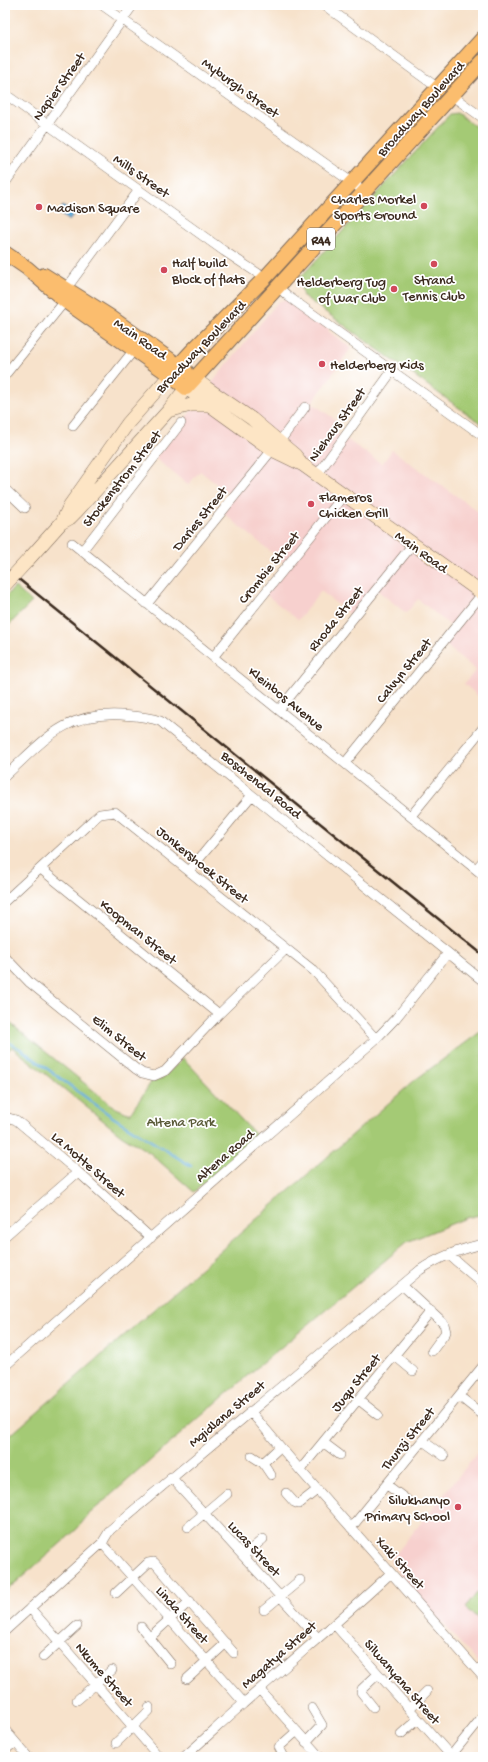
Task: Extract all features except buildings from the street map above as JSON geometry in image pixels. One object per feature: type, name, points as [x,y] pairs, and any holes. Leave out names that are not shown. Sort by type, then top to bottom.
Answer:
[{"type":"main road","name":"Broadway Boulevard","points":[[5,585],[61,523],[70,505],[128,423],[175,370],[265,278],[483,38]]},
{"type":"main road","name":"Broadway Boulevard","points":[[61,523],[70,518],[77,511],[168,411],[190,383],[483,61]]},
{"type":"main road","name":"Main Road","points":[[5,252],[27,268],[42,274],[65,295],[134,350],[175,370]]},
{"type":"main road","name":"Main Road","points":[[65,295],[109,316],[190,383],[209,405],[276,446],[482,594]]},
{"type":"main road","name":"Main Road","points":[[190,383],[207,388],[252,419],[276,446]]},
{"type":"main road","points":[[168,411],[191,405],[209,405]]},
{"type":"street","name":"Myburgh Street","points":[[102,5],[364,191]]},
{"type":"street","name":"Napier Street","points":[[5,183],[133,5]]},
{"type":"street","points":[[324,5],[438,88]]},
{"type":"street","name":"Mills Street","points":[[5,94],[265,278]]},
{"type":"street","points":[[451,96],[483,118]]},
{"type":"street","points":[[5,375],[65,295],[139,190]]},
{"type":"street","points":[[278,287],[289,297],[483,436]]},
{"type":"street","points":[[73,426],[134,350]]},
{"type":"street","name":"Niehaus Street","points":[[317,475],[392,371]]},
{"type":"street","name":"Daries Street","points":[[147,604],[276,446],[305,407]]},
{"type":"street","name":"Stockenstrom Street","points":[[82,551],[181,423]]},
{"type":"street","points":[[5,489],[25,508]]},
{"type":"street","name":"Crombie Street","points":[[214,656],[344,495]]},
{"type":"street","name":"Kleinbos Avenue","points":[[72,543],[480,872]]},
{"type":"street","name":"Rhoda Street","points":[[279,710],[413,544]]},
{"type":"street","name":"Calvyn Street","points":[[345,763],[482,594]]},
{"type":"street","name":"Boschendal Road","points":[[6,773],[50,736],[74,721],[85,717],[107,715],[144,716],[156,719],[169,726],[252,795],[483,980]]},
{"type":"street","points":[[412,816],[483,728]]},
{"type":"street","points":[[189,871],[252,795]]},
{"type":"street","name":"Jonkershoek Street","points":[[5,901],[94,819],[107,812],[115,812],[124,817],[325,982],[376,1039]]},
{"type":"street","points":[[480,872],[483,861]]},
{"type":"street","name":"Koopman Street","points":[[41,869],[219,1014]]},
{"type":"street","name":"Elim Street","points":[[5,957],[29,982],[136,1069],[154,1076],[165,1071],[219,1014],[286,949]]},
{"type":"street","name":"Altena Road","points":[[5,1366],[376,1039],[396,1018],[448,953]]},
{"type":"street","name":"La Motte Street","points":[[5,1117],[16,1120],[78,1172],[151,1238]]},
{"type":"street","points":[[5,1236],[78,1172]]},
{"type":"street","name":"Mgidlana Street","points":[[5,1630],[102,1543],[110,1530],[402,1285],[432,1262],[464,1249],[483,1244]]},
{"type":"street","points":[[449,1255],[483,1284]]},
{"type":"street","points":[[402,1285],[444,1324],[446,1332],[432,1351]]},
{"type":"street","name":"Juqu Street","points":[[300,1470],[324,1443],[431,1311]]},
{"type":"street","points":[[394,1356],[413,1371]]},
{"type":"street","name":"Thunzi Street","points":[[351,1528],[483,1366]]},
{"type":"street","points":[[459,1396],[483,1415]]},
{"type":"street","points":[[359,1400],[378,1415]]},
{"type":"street","name":"Xaki Street","points":[[250,1411],[317,1490],[483,1677]]},
{"type":"street","points":[[423,1441],[444,1456]]},
{"type":"street","points":[[324,1443],[340,1455]]},
{"type":"street","points":[[263,1463],[280,1447]]},
{"type":"street","points":[[252,1456],[263,1463],[271,1475]]},
{"type":"street","name":"Lucas Street","points":[[171,1478],[318,1638]]},
{"type":"street","points":[[387,1484],[407,1500]]},
{"type":"street","points":[[286,1493],[294,1502],[299,1504],[317,1490]]},
{"type":"street","points":[[188,1527],[227,1494]]},
{"type":"street","points":[[243,1556],[263,1539]]},
{"type":"street","name":"Linda Street","points":[[102,1543],[244,1703]]},
{"type":"street","points":[[116,1593],[148,1563],[154,1562],[190,1601],[234,1653]]},
{"type":"street","name":"Magatya Street","points":[[187,1756],[244,1703],[335,1625],[391,1573]]},
{"type":"street","points":[[264,1610],[300,1580]]},
{"type":"street","points":[[150,1637],[190,1601]]},
{"type":"street","name":"Nkume Street","points":[[30,1608],[159,1757]]},
{"type":"street","name":"Silwanyana Street","points":[[335,1625],[450,1756]]},
{"type":"street","points":[[43,1657],[77,1626]]},
{"type":"street","points":[[141,1627],[171,1664]]},
{"type":"street","points":[[187,1679],[226,1643]]},
{"type":"street","points":[[77,1700],[112,1670]]},
{"type":"street","points":[[373,1707],[361,1692],[362,1689],[378,1674]]},
{"type":"street","points":[[260,1690],[320,1757]]},
{"type":"street","points":[[409,1709],[427,1691]]},
{"type":"street","points":[[116,1743],[149,1711],[149,1707]]},
{"type":"street","points":[[306,1742],[322,1725],[312,1708]]},
{"type":"street","points":[[450,1756],[483,1716]]},
{"type":"street","points":[[400,1734],[418,1720]]},
{"type":"street","points":[[5,1730],[28,1757]]},
{"type":"street","points":[[284,1757],[278,1747],[297,1731]]},
{"type":"street","points":[[5,1750],[15,1742]]},
{"type":"shaded area","points":[[288,298],[330,328],[328,331],[351,348],[312,403],[336,420],[330,428],[382,464],[392,450],[483,515],[483,700],[464,684],[476,670],[442,642],[453,628],[418,599],[406,613],[377,590],[354,618],[321,591],[298,620],[264,593],[287,565],[221,511],[232,496],[200,471],[188,485],[155,458],[196,405],[209,406],[301,465],[207,389],[278,302]]},
{"type":"shaded area","name":"Silukhanyo Primary School","points":[[479,1451],[483,1453],[483,1668],[405,1582],[390,1561]]},
{"type":"green space","name":"Charles Morkel Sports Ground","points":[[457,113],[483,132],[483,425],[302,295],[303,292],[297,281],[450,114]]},
{"type":"green space","points":[[15,587],[32,602],[5,629],[5,597]]},
{"type":"green space","name":"Altena Park","points":[[5,1019],[114,1107],[130,1114],[152,1081],[163,1078],[183,1058],[257,1136],[194,1192],[150,1153],[121,1135],[12,1047],[5,1053]]},
{"type":"green space","points":[[483,1030],[483,1214],[466,1218],[407,1242],[248,1375],[88,1515],[77,1529],[5,1592],[5,1440],[415,1080]]},
{"type":"green space","points":[[477,1593],[483,1597],[483,1622],[465,1608]]},
{"type":"water","points":[[63,206],[74,214],[69,221],[58,213]]},
{"type":"waterway","points":[[5,1040],[22,1050],[111,1116],[191,1166]]},
{"type":"railway","points":[[5,568],[483,955]]},
{"type":"place","name":"Charles Morkel Sports Ground","points":[[424,206]]},
{"type":"place","name":"Madison Square","points":[[39,207]]},
{"type":"place","name":"Strand Tennis Club","points":[[434,264]]},
{"type":"place","name":"Half build Block of flats","points":[[164,270]]},
{"type":"place","name":"Helderberg Tug of War Club","points":[[394,289]]},
{"type":"place","name":"Helderberg Kids","points":[[322,364]]},
{"type":"place","name":"Flameros Chicken Grill","points":[[311,504]]},
{"type":"place","name":"Silukhanyo Primary School","points":[[458,1507]]}]
